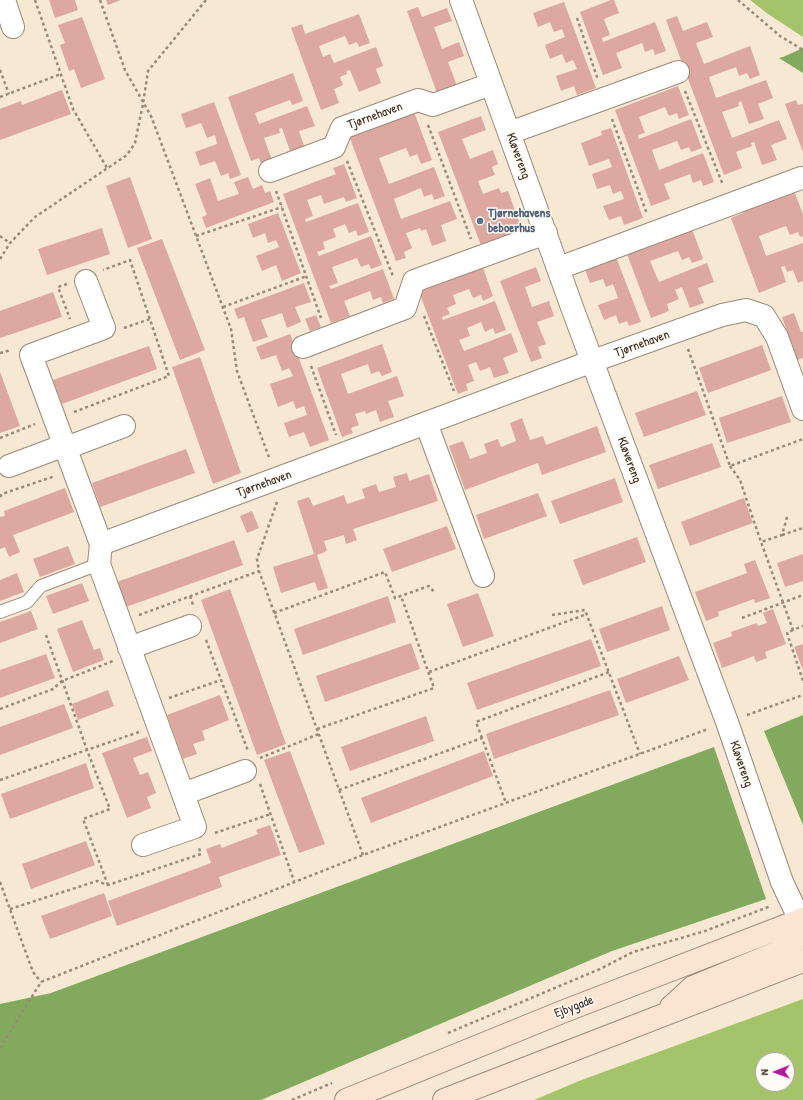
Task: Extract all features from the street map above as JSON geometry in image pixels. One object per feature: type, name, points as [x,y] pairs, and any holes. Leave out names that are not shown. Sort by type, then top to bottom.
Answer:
[{"type":"main road","points":[[660,1016],[693,987],[791,947],[798,938],[802,921]]},
{"type":"main road","name":"Ejbygade","points":[[346,1100],[562,1012],[802,921]]},
{"type":"main road","points":[[444,1100],[803,961]]},
{"type":"street","points":[[4,0],[13,27]]},
{"type":"street","name":"Kløvereng","points":[[461,0],[573,310],[727,722],[782,882],[802,921]]},
{"type":"street","points":[[509,133],[678,72]]},
{"type":"street","name":"Tjørnehaven","points":[[270,171],[334,147],[342,128],[418,100],[433,106],[491,84]]},
{"type":"street","points":[[559,268],[801,178]]},
{"type":"street","points":[[304,347],[405,308],[403,283],[414,281],[546,233]]},
{"type":"street","points":[[86,281],[104,328],[31,355],[74,470],[120,622],[195,827],[144,845]]},
{"type":"street","name":"Tjørnehaven","points":[[100,554],[343,454],[593,361],[722,315],[746,310],[764,316],[777,337],[803,409]]},
{"type":"street","points":[[426,423],[483,576]]},
{"type":"street","points":[[9,466],[124,426]]},
{"type":"street","points":[[131,651],[196,623]]},
{"type":"street","points":[[183,794],[252,772]]},
{"type":"lane","points":[[0,612],[27,602],[41,586],[100,554]]},
{"type":"path","points":[[34,0],[74,110],[107,168]]},
{"type":"path","points":[[100,0],[125,70],[143,104]]},
{"type":"path","points":[[0,260],[10,243],[35,217],[127,156],[135,143],[148,71],[206,0]]},
{"type":"path","points":[[738,0],[780,36],[803,50]]},
{"type":"path","points":[[577,18],[604,99],[654,233]]},
{"type":"path","points":[[0,70],[9,94]]},
{"type":"path","points":[[678,72],[730,204]]},
{"type":"path","points":[[0,97],[62,74]]},
{"type":"path","points":[[418,100],[478,258]]},
{"type":"path","points":[[338,137],[462,410]]},
{"type":"path","points":[[270,171],[328,337]]},
{"type":"path","points":[[196,236],[282,207]]},
{"type":"path","points":[[0,236],[10,243]]},
{"type":"path","points":[[223,307],[307,276]]},
{"type":"path","points":[[104,328],[119,330],[150,319]]},
{"type":"path","points":[[681,330],[730,466],[740,480],[793,630]]},
{"type":"path","points":[[304,347],[343,454]]},
{"type":"path","points":[[730,466],[803,439]]},
{"type":"path","points":[[0,489],[1,496],[74,470]]},
{"type":"path","points":[[782,535],[787,517]]},
{"type":"path","points":[[761,542],[803,528]]},
{"type":"path","points":[[120,622],[259,571]]},
{"type":"path","points":[[274,613],[385,572],[395,598],[429,586],[435,593]]},
{"type":"path","points":[[742,618],[803,595]]},
{"type":"path","points":[[190,596],[196,623],[221,680],[252,772],[294,882]]},
{"type":"path","points":[[317,729],[434,688],[401,596]]},
{"type":"path","points":[[552,615],[585,610],[640,754]]},
{"type":"path","points":[[429,672],[587,614]]},
{"type":"path","points":[[803,626],[787,633],[803,681]]},
{"type":"path","points":[[46,635],[87,750],[110,809],[83,819],[108,885]]},
{"type":"path","points":[[0,709],[52,689],[62,681],[131,651]]},
{"type":"path","points":[[506,802],[476,722],[609,672]]},
{"type":"path","points":[[150,705],[221,680]]},
{"type":"path","points":[[0,1048],[41,982],[363,855],[803,695]]},
{"type":"path","points":[[0,780],[158,726]]},
{"type":"path","points":[[252,772],[319,734]]},
{"type":"path","points":[[339,790],[482,738]]},
{"type":"path","points":[[0,882],[33,972],[41,982]]},
{"type":"green space","points":[[750,0],[803,0],[803,37],[768,14]]},
{"type":"green space","points":[[803,48],[803,73],[779,58],[783,57]]},
{"type":"green space","points":[[803,715],[803,825],[764,731]]},
{"type":"green space","points":[[714,747],[766,899],[612,951],[261,1100],[0,1100],[0,1004],[51,993]]},
{"type":"green space","points":[[803,999],[803,1100],[534,1100],[579,1081]]},
{"type":"building","points":[[49,0],[75,0],[78,10],[55,18]]},
{"type":"building","points":[[106,0],[121,0],[108,5]]},
{"type":"building","points":[[614,0],[619,13],[604,19],[610,35],[602,38],[603,42],[655,22],[666,51],[655,55],[653,49],[645,52],[642,43],[616,53],[622,68],[603,75],[580,12]]},
{"type":"building","points":[[564,2],[596,88],[577,95],[574,86],[561,91],[556,76],[577,69],[573,60],[566,63],[562,54],[550,59],[545,45],[565,37],[562,29],[554,32],[550,22],[538,27],[533,13]]},
{"type":"building","points":[[418,7],[422,17],[447,8],[452,21],[434,27],[442,49],[459,42],[464,56],[448,62],[457,86],[437,93],[407,11]]},
{"type":"building","points":[[359,14],[370,43],[359,47],[357,42],[349,45],[345,36],[319,46],[323,57],[330,54],[334,63],[376,47],[383,66],[376,69],[381,83],[359,92],[350,70],[346,71],[347,74],[340,77],[343,85],[334,89],[339,103],[321,110],[291,28],[302,24],[305,34]]},
{"type":"building","points":[[677,16],[683,31],[707,22],[713,37],[696,43],[704,64],[750,46],[760,75],[750,79],[747,73],[739,76],[736,67],[709,77],[716,98],[766,80],[773,98],[758,104],[764,119],[749,124],[741,101],[738,103],[739,106],[722,112],[732,138],[779,120],[787,139],[771,145],[777,160],[762,165],[754,142],[751,143],[752,146],[736,152],[742,168],[724,175],[666,20]]},
{"type":"building","points":[[82,17],[105,79],[81,88],[74,69],[69,71],[60,45],[65,43],[58,25]]},
{"type":"building","points":[[293,73],[303,101],[292,105],[290,100],[255,113],[259,124],[307,106],[315,126],[299,131],[304,146],[290,151],[282,128],[279,129],[280,133],[264,138],[272,160],[261,164],[259,158],[251,161],[228,97]]},
{"type":"building","points":[[678,86],[689,115],[679,119],[677,113],[669,116],[665,107],[639,117],[645,133],[638,135],[639,139],[691,119],[702,148],[691,152],[689,147],[681,150],[677,141],[652,150],[659,170],[703,153],[714,182],[703,186],[701,180],[693,183],[690,174],[664,184],[670,199],[651,206],[615,110]]},
{"type":"building","points":[[62,90],[71,114],[0,140],[0,109],[21,101],[22,105]]},
{"type":"building","points":[[796,100],[798,105],[803,104],[803,152],[785,104]]},
{"type":"building","points":[[214,102],[241,175],[230,179],[228,173],[221,176],[215,161],[200,166],[195,152],[217,144],[215,135],[207,138],[201,123],[186,128],[181,114]]},
{"type":"building","points":[[414,112],[432,160],[421,164],[417,154],[410,157],[406,148],[379,158],[389,184],[434,167],[445,196],[434,200],[432,194],[424,197],[421,188],[394,199],[401,219],[450,201],[457,219],[441,225],[446,241],[432,246],[426,229],[421,231],[420,228],[406,233],[412,248],[404,252],[406,258],[396,261],[349,136]]},
{"type":"building","points":[[481,116],[486,130],[462,139],[470,159],[493,150],[498,164],[492,167],[495,175],[478,181],[483,194],[499,188],[501,193],[508,191],[523,233],[482,248],[438,132]]},
{"type":"building","points":[[611,128],[643,218],[624,225],[621,216],[609,220],[603,206],[624,199],[621,191],[613,194],[610,185],[597,189],[592,174],[612,167],[609,159],[589,166],[581,143],[602,135],[601,131]]},
{"type":"building","points":[[344,164],[357,198],[346,202],[344,197],[324,204],[321,195],[307,200],[313,216],[305,219],[306,222],[358,203],[369,232],[358,236],[356,230],[349,233],[345,224],[333,229],[336,237],[323,242],[325,249],[317,252],[319,256],[371,236],[382,265],[371,269],[369,264],[361,267],[357,258],[332,267],[338,283],[329,286],[331,289],[383,269],[394,299],[383,303],[381,297],[373,300],[370,291],[344,301],[350,316],[331,323],[283,194],[336,174],[333,168]]},
{"type":"building","points":[[130,177],[152,239],[128,248],[106,186]]},
{"type":"building","points":[[248,177],[253,189],[262,185],[265,193],[270,191],[274,202],[206,228],[202,217],[207,215],[195,184],[210,178],[218,201],[239,194],[234,182]]},
{"type":"building","points":[[794,191],[803,214],[803,236],[800,237],[798,232],[790,235],[786,226],[759,236],[766,256],[803,243],[803,281],[798,283],[793,270],[787,272],[785,266],[781,267],[786,282],[759,293],[731,218],[743,213],[742,211]]},
{"type":"building","points":[[278,213],[301,273],[282,281],[276,265],[262,271],[256,256],[279,247],[276,240],[268,243],[265,233],[253,238],[248,224]]},
{"type":"building","points":[[102,228],[110,254],[47,275],[38,249]]},
{"type":"building","points":[[692,229],[703,259],[692,263],[689,257],[682,260],[678,251],[650,261],[659,282],[707,263],[714,282],[698,288],[704,303],[690,308],[682,287],[675,290],[679,299],[667,304],[669,311],[651,318],[627,254]]},
{"type":"building","points":[[162,239],[205,350],[180,360],[137,248]]},
{"type":"building","points":[[616,257],[641,322],[629,326],[627,321],[619,324],[616,315],[604,320],[598,305],[618,298],[613,284],[606,287],[603,279],[590,283],[585,269]]},
{"type":"building","points":[[536,267],[541,281],[525,287],[532,307],[549,301],[554,316],[537,322],[546,344],[538,347],[542,358],[531,362],[500,281]]},
{"type":"building","points":[[483,268],[493,296],[483,301],[481,295],[473,298],[469,289],[453,295],[456,304],[447,308],[450,314],[442,317],[443,320],[495,301],[506,330],[495,334],[493,328],[485,332],[481,322],[467,328],[470,336],[459,340],[464,351],[511,333],[518,352],[503,358],[509,373],[494,378],[490,367],[480,371],[476,362],[468,365],[474,381],[466,384],[468,390],[458,394],[419,292]]},
{"type":"building","points":[[304,283],[311,302],[295,307],[301,322],[287,328],[282,313],[261,320],[268,337],[253,342],[244,317],[238,319],[234,309]]},
{"type":"building","points":[[53,292],[62,317],[0,338],[0,311]]},
{"type":"building","points":[[794,313],[801,332],[803,332],[803,358],[797,360],[782,317]]},
{"type":"building","points":[[316,315],[321,327],[310,331],[305,319]]},
{"type":"building","points":[[290,334],[329,440],[310,447],[304,432],[289,437],[284,423],[307,415],[304,406],[296,409],[293,401],[278,407],[270,384],[293,376],[289,368],[282,371],[276,355],[261,360],[256,347]]},
{"type":"building","points":[[382,344],[392,372],[382,376],[379,371],[371,374],[368,364],[341,374],[348,394],[397,376],[404,396],[388,401],[394,417],[380,422],[376,410],[366,414],[365,411],[355,414],[359,425],[351,428],[353,433],[342,437],[317,368]]},
{"type":"building","points":[[762,345],[771,370],[708,393],[699,368]]},
{"type":"building","points":[[149,346],[157,369],[62,404],[53,380]]},
{"type":"building","points":[[200,357],[241,473],[213,484],[172,367]]},
{"type":"building","points":[[0,372],[20,426],[0,433]]},
{"type":"building","points":[[697,391],[706,415],[644,437],[635,413]]},
{"type":"building","points":[[782,396],[791,422],[727,443],[719,418]]},
{"type":"building","points":[[522,418],[530,440],[543,436],[546,445],[597,426],[606,452],[542,475],[538,463],[465,490],[449,446],[463,441],[470,459],[487,453],[484,444],[498,439],[501,447],[516,441],[510,423]]},
{"type":"building","points":[[712,443],[721,467],[658,489],[649,465]]},
{"type":"building","points":[[186,449],[195,473],[100,507],[92,483]]},
{"type":"building","points":[[407,473],[409,481],[429,474],[438,501],[353,529],[357,540],[346,544],[344,535],[324,541],[327,551],[317,555],[328,588],[318,591],[315,582],[281,593],[273,567],[314,554],[297,501],[309,497],[313,506],[344,495],[347,504],[365,498],[362,489],[376,484],[379,492],[396,487],[393,477]]},
{"type":"building","points":[[615,478],[623,502],[560,524],[551,501]]},
{"type":"building","points":[[65,488],[74,512],[13,535],[20,552],[9,557],[5,547],[0,549],[0,517],[5,516],[4,511]]},
{"type":"building","points":[[538,493],[547,516],[484,539],[476,515]]},
{"type":"building","points":[[744,498],[753,523],[690,546],[681,522]]},
{"type":"building","points":[[252,511],[259,528],[247,533],[240,516]]},
{"type":"building","points":[[447,526],[456,549],[392,572],[383,549]]},
{"type":"building","points":[[637,537],[646,562],[583,585],[573,560]]},
{"type":"building","points":[[234,540],[243,565],[126,607],[117,582]]},
{"type":"building","points":[[68,546],[75,564],[40,577],[33,559]]},
{"type":"building","points":[[803,554],[803,581],[785,587],[777,563]]},
{"type":"building","points":[[755,560],[770,598],[755,603],[754,599],[718,612],[719,616],[706,621],[695,592],[747,573],[744,564]]},
{"type":"building","points":[[17,573],[24,592],[0,601],[0,580]]},
{"type":"building","points":[[82,583],[89,601],[53,614],[46,596]]},
{"type":"building","points":[[230,589],[286,744],[257,755],[201,600]]},
{"type":"building","points":[[478,593],[494,636],[463,647],[447,604]]},
{"type":"building","points":[[388,596],[396,622],[303,655],[294,629]]},
{"type":"building","points":[[662,606],[670,630],[607,652],[599,629]]},
{"type":"building","points":[[773,609],[786,644],[765,652],[767,658],[756,662],[754,656],[722,668],[713,643],[732,636],[731,632],[757,623],[758,626],[767,623],[763,613]]},
{"type":"building","points":[[31,611],[38,629],[0,643],[0,622]]},
{"type":"building","points":[[82,620],[94,650],[100,648],[104,660],[73,672],[57,629]]},
{"type":"building","points":[[591,639],[601,666],[477,710],[467,683]]},
{"type":"building","points":[[411,643],[420,669],[325,702],[316,676]]},
{"type":"building","points":[[803,644],[803,670],[794,647]]},
{"type":"building","points":[[46,654],[55,678],[0,698],[0,670]]},
{"type":"building","points":[[679,656],[689,680],[626,703],[617,679]]},
{"type":"building","points":[[108,690],[114,706],[78,720],[72,704]]},
{"type":"building","points":[[610,690],[619,715],[494,759],[486,734]]},
{"type":"building","points":[[220,695],[229,720],[202,731],[205,740],[193,744],[197,754],[183,759],[167,715]]},
{"type":"building","points":[[64,704],[73,728],[0,755],[0,727]]},
{"type":"building","points":[[426,716],[434,741],[350,771],[341,747]]},
{"type":"building","points":[[147,737],[152,751],[133,758],[140,775],[148,772],[156,793],[147,797],[151,808],[127,818],[102,753]]},
{"type":"building","points":[[290,751],[325,844],[299,853],[264,760]]},
{"type":"building","points":[[484,751],[493,776],[371,823],[361,798]]},
{"type":"building","points":[[86,763],[94,788],[10,819],[1,794]]},
{"type":"building","points":[[270,825],[281,855],[219,877],[222,887],[117,926],[108,901],[211,863],[206,849],[220,844],[222,848],[258,834],[256,830]]},
{"type":"building","points":[[86,841],[95,865],[31,889],[22,864]]},
{"type":"building","points":[[104,893],[112,916],[50,939],[41,916]]},
{"type":"place","name":"Tjørnehavens beboerhus","points":[[480,221]]}]
